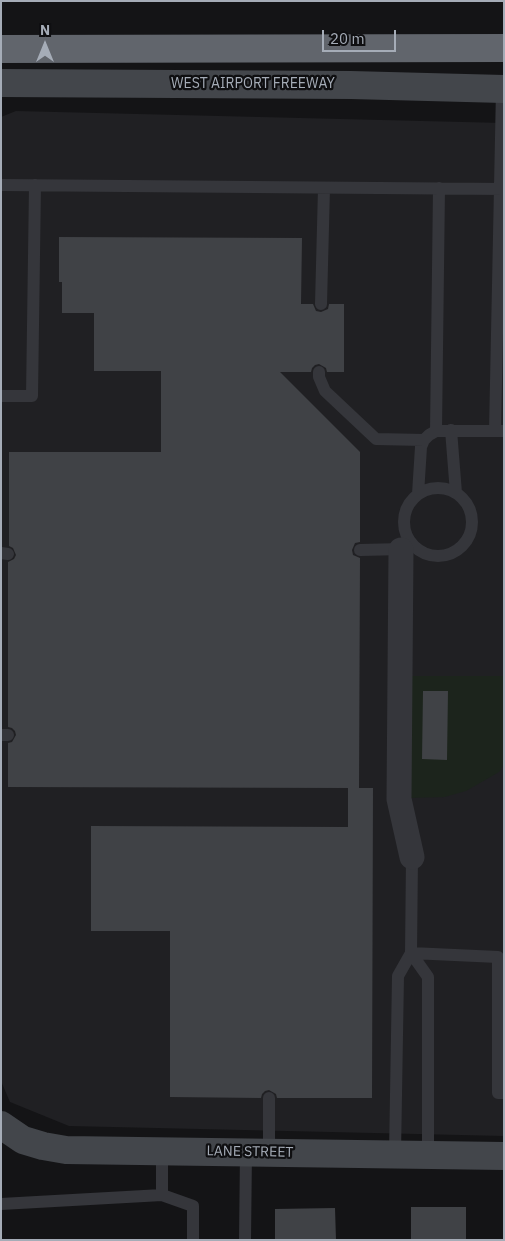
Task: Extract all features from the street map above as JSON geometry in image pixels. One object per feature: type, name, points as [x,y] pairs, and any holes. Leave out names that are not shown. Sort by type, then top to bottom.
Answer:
[{"type":"highway","points":[[1,49],[504,48]]},
{"type":"main road","name":"WEST AIRPORT FREEWAY","points":[[1,83],[351,85],[503,89]]},
{"type":"main road","name":"LANE STREET","points":[[1,1125],[23,1140],[66,1150],[504,1156]]},
{"type":"street","points":[[409,549],[399,799],[412,858]]},
{"type":"lane","points":[[418,494],[422,447],[424,440],[429,435],[436,431],[451,430],[500,431],[503,89]]},
{"type":"lane","points":[[1,185],[502,189]]},
{"type":"lane","points":[[1,396],[32,396],[34,185]]},
{"type":"lane","points":[[321,304],[324,188]]},
{"type":"lane","points":[[436,431],[439,188]]},
{"type":"lane","points":[[319,372],[319,377],[325,391],[376,439],[424,440]]},
{"type":"lane","points":[[451,430],[456,493]]},
{"type":"lane","points":[[360,550],[409,549],[438,557],[450,555],[467,542],[472,532],[472,515],[465,500],[456,493],[446,489],[436,488],[418,494],[406,509],[404,518],[409,549]]},
{"type":"lane","points":[[395,1154],[398,976],[410,953],[412,858]]},
{"type":"lane","points":[[410,953],[498,957],[498,1092],[504,1093]]},
{"type":"lane","points":[[410,953],[428,977],[428,1154]]},
{"type":"lane","points":[[244,1240],[257,1152],[269,1098]]},
{"type":"lane","points":[[162,1151],[162,1195]]},
{"type":"lane","points":[[1,1204],[162,1195],[193,1206],[192,1240]]},
{"type":"shaded area","points":[[16,111],[504,123],[504,1136],[69,1126],[10,1102],[1,1081],[1,117]]},
{"type":"shaded area","points":[[412,676],[504,676],[504,765],[499,772],[466,791],[445,797],[409,798]]},
{"type":"building","points":[[59,237],[302,238],[301,304],[313,304],[316,311],[321,312],[328,309],[329,304],[344,304],[344,372],[327,372],[326,368],[319,364],[312,368],[311,372],[280,372],[360,452],[360,542],[355,543],[352,550],[353,555],[360,558],[359,788],[373,788],[372,1098],[277,1098],[276,1094],[269,1090],[262,1094],[261,1098],[170,1097],[170,931],[91,931],[91,826],[348,827],[348,788],[8,787],[8,743],[12,742],[16,735],[12,728],[8,727],[8,562],[14,559],[16,555],[13,548],[9,546],[9,452],[161,452],[161,371],[94,371],[94,313],[62,313],[62,282],[59,282]]},
{"type":"building","points":[[423,691],[448,691],[447,760],[422,759]]},
{"type":"building","points":[[411,1207],[466,1207],[466,1240],[411,1240]]},
{"type":"building","points":[[335,1208],[336,1240],[275,1240],[275,1209]]}]
